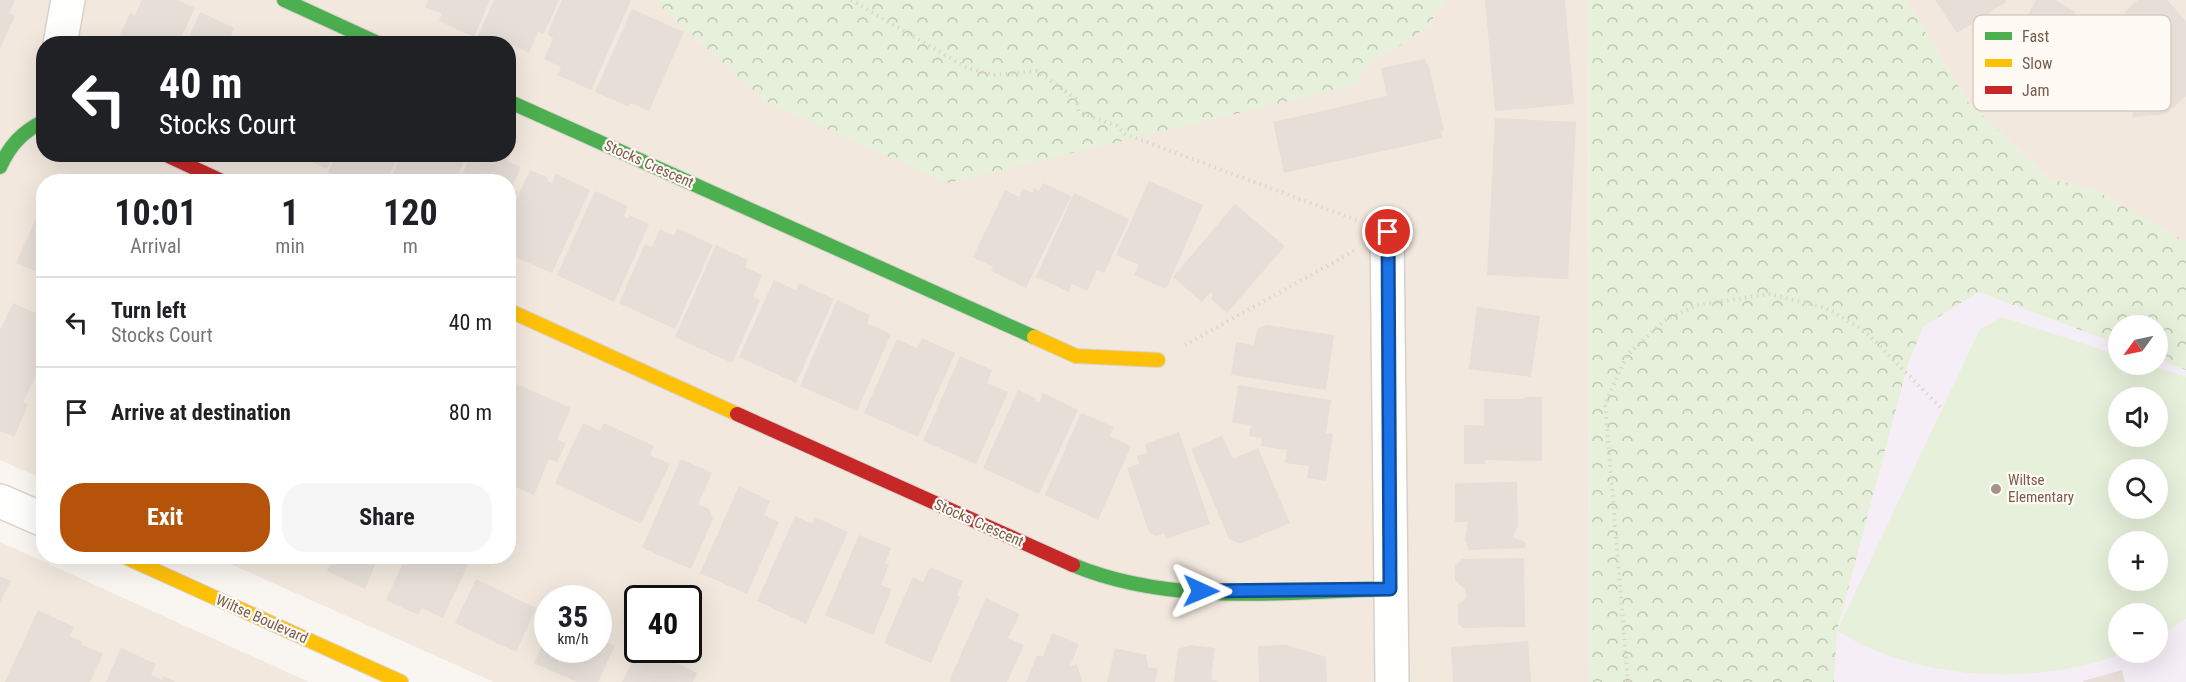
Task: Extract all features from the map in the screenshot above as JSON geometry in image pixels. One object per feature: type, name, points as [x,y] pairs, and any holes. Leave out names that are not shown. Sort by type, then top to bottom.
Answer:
[{"type":"street","points":[[61,36],[68,0]]},
{"type":"street","points":[[284,0],[363,36]]},
{"type":"street","name":"Stocks Crescent","points":[[516,105],[1076,356],[1158,360]]},
{"type":"street","points":[[0,167],[15,140],[26,128],[36,124]]},
{"type":"street","points":[[181,162],[207,174]]},
{"type":"street","points":[[1388,232],[1392,682]]},
{"type":"street","name":"Stocks Crescent","points":[[516,314],[1040,551],[1104,576],[1183,590],[1390,589]]},
{"type":"street","points":[[0,501],[36,517]]},
{"type":"street","name":"Wiltse Boulevard","points":[[141,564],[401,682]]},
{"type":"path","points":[[851,0],[966,67],[993,75],[1036,71],[1076,99],[1079,112],[1118,126],[1125,134],[1388,232]]},
{"type":"path","points":[[1158,360],[1388,232]]},
{"type":"path","points":[[1628,682],[1605,404],[1627,354],[1664,321],[1697,305],[1770,294],[1826,308],[1865,331],[1942,409]]},
{"type":"shaded area","points":[[0,0],[654,0],[765,101],[1243,110],[1359,84],[1359,75],[1373,60],[1410,40],[1429,24],[1446,0],[1588,0],[1590,682],[494,682],[231,564],[516,564],[516,174],[36,174],[36,476],[0,460]]},
{"type":"shaded area","points":[[1906,0],[2186,0],[2186,242],[2095,190],[2050,179],[1978,111],[2171,111],[2171,15],[1973,15],[1973,107]]},
{"type":"shaded area","name":"Wiltse Elementary","points":[[1978,292],[2108,340],[2108,375],[2168,375],[2168,363],[2186,370],[2186,682],[1834,682],[1837,631],[1908,364],[1923,327]]},
{"type":"shaded area","points":[[0,542],[36,558],[36,564],[49,564],[309,682],[0,682]]},
{"type":"green space","points":[[654,0],[1446,0],[1429,24],[1410,40],[1373,60],[1359,75],[1359,84],[947,183],[765,101]]},
{"type":"green space","points":[[1588,0],[1906,0],[1973,107],[1973,111],[1978,111],[2050,179],[2095,190],[2186,242],[2186,370],[2168,363],[2168,315],[2108,315],[2108,340],[1978,292],[1923,327],[1908,364],[1837,631],[1834,682],[1590,682]]},
{"type":"green space","name":"Wiltse Elementary","points":[[2002,317],[2108,352],[2108,375],[2168,375],[2168,371],[2186,377],[2186,619],[2168,630],[2168,603],[2108,603],[2108,658],[2063,669],[2031,673],[1967,673],[1935,668],[1904,661],[1869,648],[1837,631],[1980,329]]},
{"type":"building","points":[[0,0],[15,0],[9,13],[15,16],[0,49]]},
{"type":"building","points":[[142,0],[177,0],[195,8],[182,36],[120,36],[130,13],[135,15]]},
{"type":"building","points":[[428,0],[490,0],[474,36],[439,21],[442,14],[425,7]]},
{"type":"building","points":[[494,0],[559,0],[544,34],[538,32],[529,53],[516,46],[516,36],[478,36]]},
{"type":"building","points":[[562,0],[631,0],[591,90],[557,75],[561,67],[544,59],[553,38],[547,34]]},
{"type":"building","points":[[1485,0],[1565,0],[1574,104],[1495,111]]},
{"type":"building","points":[[1935,0],[2005,0],[2006,2],[1985,15],[1973,15],[1973,23],[1957,33]]},
{"type":"building","points":[[2036,0],[2055,0],[2076,12],[2074,15],[2028,15]]},
{"type":"building","points":[[2138,0],[2167,0],[2186,21],[2186,96],[2171,110],[2171,15],[2128,15],[2125,12]]},
{"type":"building","points":[[632,9],[684,32],[649,111],[631,103],[629,107],[595,92]]},
{"type":"building","points":[[200,12],[234,28],[231,35],[233,36],[190,36]]},
{"type":"building","points":[[1425,59],[1426,64],[1428,63],[1444,131],[1441,131],[1442,138],[1284,173],[1273,122],[1387,96],[1381,68]]},
{"type":"building","points":[[2132,111],[2169,111],[2166,114],[2133,117]]},
{"type":"building","points":[[1495,118],[1576,122],[1568,279],[1487,275]]},
{"type":"building","points":[[312,162],[330,162],[327,169]]},
{"type":"building","points":[[332,162],[395,162],[390,174],[332,174],[328,172]]},
{"type":"building","points":[[398,162],[464,162],[458,174],[393,174]]},
{"type":"building","points":[[468,162],[509,162],[521,167],[516,178],[516,174],[462,174]]},
{"type":"building","points":[[530,170],[549,178],[547,181],[552,183],[556,174],[590,190],[552,273],[516,257],[516,200]]},
{"type":"building","points":[[1149,181],[1203,205],[1166,289],[1134,275],[1139,265],[1116,255]]},
{"type":"building","points":[[1043,183],[1071,196],[1026,288],[991,271],[993,267],[973,257],[1005,190],[1019,197],[1023,188],[1032,193],[1034,188],[1039,191]]},
{"type":"building","points":[[595,191],[628,206],[624,216],[628,218],[629,215],[649,224],[614,302],[557,275]]},
{"type":"building","points":[[1074,193],[1129,219],[1104,273],[1097,270],[1087,291],[1072,284],[1069,292],[1036,277]]},
{"type":"building","points":[[1235,204],[1285,246],[1227,313],[1211,299],[1213,295],[1210,292],[1202,302],[1173,277]]},
{"type":"building","points":[[36,219],[36,272],[16,263]]},
{"type":"building","points":[[677,228],[713,245],[675,329],[619,303],[645,244],[652,247],[660,229],[674,236]]},
{"type":"building","points":[[716,245],[748,260],[745,267],[762,275],[753,297],[760,300],[732,363],[675,337]]},
{"type":"building","points":[[774,280],[796,290],[799,283],[834,299],[796,383],[739,357]]},
{"type":"building","points":[[837,300],[870,315],[867,323],[891,334],[857,411],[800,386]]},
{"type":"building","points":[[13,303],[36,313],[36,375],[23,402],[28,405],[14,437],[0,431],[0,330]]},
{"type":"building","points":[[1477,307],[1540,316],[1531,377],[1469,369]]},
{"type":"building","points":[[1267,325],[1334,335],[1326,390],[1231,375],[1236,342],[1254,345],[1257,329]]},
{"type":"building","points":[[922,338],[955,353],[918,437],[864,413],[897,339],[917,348]]},
{"type":"building","points":[[960,356],[992,370],[987,383],[1008,392],[976,464],[923,441]]},
{"type":"building","points":[[516,384],[571,408],[557,440],[566,443],[557,462],[549,459],[534,495],[516,487]]},
{"type":"building","points":[[1238,385],[1331,400],[1326,433],[1333,434],[1326,481],[1307,478],[1309,466],[1285,463],[1287,450],[1261,446],[1262,438],[1249,436],[1251,425],[1232,423]]},
{"type":"building","points":[[1018,390],[1036,398],[1035,401],[1039,403],[1043,393],[1078,410],[1039,494],[983,468]]},
{"type":"building","points":[[1524,397],[1542,397],[1542,461],[1485,460],[1485,464],[1464,464],[1464,425],[1484,426],[1484,399],[1524,399]]},
{"type":"building","points":[[1081,413],[1114,427],[1110,436],[1131,446],[1098,520],[1045,495]]},
{"type":"building","points":[[583,423],[600,431],[604,423],[654,446],[650,455],[670,464],[641,524],[555,483]]},
{"type":"building","points":[[1179,432],[1210,524],[1166,539],[1164,533],[1156,536],[1149,532],[1127,468],[1139,464],[1137,456],[1147,453],[1145,444]]},
{"type":"building","points":[[1222,436],[1233,459],[1258,448],[1290,523],[1240,544],[1229,539],[1191,449]]},
{"type":"building","points":[[681,459],[712,473],[698,504],[709,509],[713,519],[691,569],[642,548]]},
{"type":"building","points":[[1517,482],[1518,526],[1513,537],[1525,542],[1525,548],[1469,550],[1465,540],[1468,522],[1455,522],[1455,483]]},
{"type":"building","points":[[739,486],[770,501],[764,515],[779,522],[747,594],[700,573]]},
{"type":"building","points":[[795,516],[812,524],[815,517],[848,532],[806,624],[757,601]]},
{"type":"building","points":[[859,535],[891,548],[885,563],[889,565],[881,585],[892,589],[873,635],[825,615]]},
{"type":"building","points":[[1524,558],[1525,627],[1463,628],[1458,623],[1458,605],[1466,598],[1465,589],[1455,581],[1455,566],[1462,559]]},
{"type":"building","points":[[330,564],[376,564],[365,589],[327,571]]},
{"type":"building","points":[[402,564],[468,565],[443,618],[422,608],[418,615],[386,600]]},
{"type":"building","points":[[930,567],[963,581],[957,596],[960,597],[931,663],[884,643],[913,577],[923,582]]},
{"type":"building","points":[[0,576],[11,581],[0,603]]},
{"type":"building","points":[[476,579],[534,607],[534,612],[516,652],[455,623]]},
{"type":"building","points":[[986,598],[1020,614],[1008,638],[1024,645],[1007,682],[949,681]]},
{"type":"building","points":[[38,610],[74,627],[70,636],[103,654],[90,682],[5,682]]},
{"type":"building","points":[[1052,633],[1079,644],[1070,666],[1077,664],[1082,682],[1026,682],[1037,656],[1043,656]]},
{"type":"building","points":[[1528,641],[1531,682],[1453,682],[1451,647]]},
{"type":"building","points":[[1190,645],[1215,648],[1211,679],[1220,682],[1174,682],[1178,649]]},
{"type":"building","points":[[1286,645],[1326,657],[1327,682],[1259,682],[1258,646]]},
{"type":"building","points":[[121,648],[156,664],[151,675],[162,680],[163,676],[176,682],[106,682]]},
{"type":"building","points":[[1115,648],[1146,655],[1148,667],[1158,669],[1155,682],[1107,682]]},
{"type":"building","points":[[534,663],[607,663],[598,682],[577,682]]},
{"type":"building","points":[[632,663],[677,663],[697,673],[693,682],[622,682]]},
{"type":"building","points":[[2122,670],[2125,682],[2083,682],[2083,681]]},
{"type":"traffic: fast","points":[[284,0],[363,36]]},
{"type":"traffic: fast","points":[[516,105],[1034,337]]},
{"type":"traffic: fast","points":[[0,167],[18,140],[36,126]]},
{"type":"traffic: fast","points":[[1073,565],[1110,578],[1189,591],[1270,594],[1390,589]]},
{"type":"traffic: slow","points":[[516,314],[737,414]]},
{"type":"traffic: slow","points":[[1034,337],[1076,356],[1158,360]]},
{"type":"traffic: slow","points":[[141,564],[401,682]]},
{"type":"traffic: jam","points":[[181,162],[207,174]]},
{"type":"traffic: jam","points":[[737,414],[1073,565]]},
{"type":"place","name":"Wiltse Elementary","points":[[1996,489]]},
{"type":"route","points":[[1201,591],[1390,589],[1388,232]]}]
